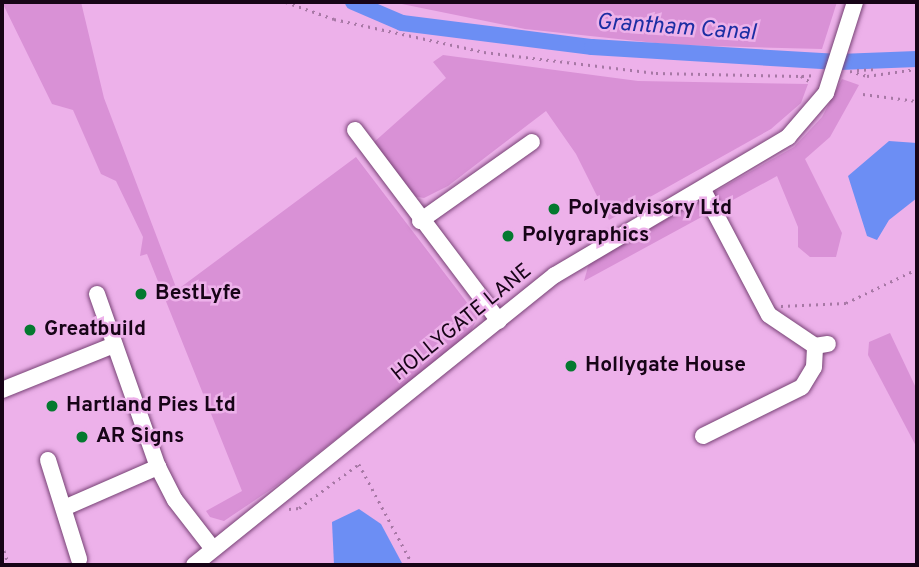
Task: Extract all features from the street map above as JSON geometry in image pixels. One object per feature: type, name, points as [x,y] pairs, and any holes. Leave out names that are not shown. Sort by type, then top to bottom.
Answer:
[{"type":"street","name":"HOLLYGATE LANE","points":[[194,565],[555,275],[703,190],[788,137],[818,106],[836,73],[855,2]]},
{"type":"street","points":[[355,130],[420,221],[499,321]]},
{"type":"street","points":[[420,221],[532,142]]},
{"type":"street","points":[[703,190],[769,315],[822,345],[814,367],[802,387],[703,436]]},
{"type":"street","points":[[97,294],[158,467],[175,500],[213,549]]},
{"type":"street","points":[[2,390],[114,345]]},
{"type":"street","points":[[48,460],[79,559]]},
{"type":"street","points":[[64,508],[158,467]]},
{"type":"path","points":[[286,2],[334,19],[495,54],[656,73],[823,76],[814,84],[801,76]]},
{"type":"path","points":[[836,73],[917,69]]},
{"type":"path","points":[[857,70],[867,76],[880,70]]},
{"type":"path","points":[[863,94],[917,101]]},
{"type":"path","points":[[776,311],[783,302],[803,309],[846,303],[917,269]]},
{"type":"path","points":[[277,498],[286,509],[299,508],[359,464],[412,565]]},
{"type":"path","points":[[2,544],[9,565]]},
{"type":"shaded area","points":[[2,2],[81,2],[104,98],[177,290],[356,157],[478,317],[469,335],[276,486],[224,521],[210,517],[206,511],[242,491],[147,254],[140,256],[143,237],[116,181],[101,174],[73,110],[52,104]]},
{"type":"shaded area","points":[[392,2],[837,2],[822,49],[674,45],[525,29]]},
{"type":"shaded area","points":[[443,55],[638,81],[808,84],[801,103],[771,129],[609,220],[576,154],[546,111],[448,186],[424,198],[412,196],[373,143],[446,78],[433,62]]},
{"type":"shaded area","points":[[842,79],[859,85],[830,137],[805,159],[842,233],[836,257],[810,257],[798,247],[798,227],[777,176],[584,281],[589,263],[794,147],[822,117]]},
{"type":"shaded area","points":[[890,333],[917,390],[917,448],[868,355],[869,342]]},
{"type":"water","points":[[889,141],[917,143],[917,198],[889,220],[877,240],[867,236],[848,176]]},
{"type":"water","points":[[359,509],[381,524],[403,565],[334,565],[332,522]]},
{"type":"waterway","name":"Grantham Canal","points":[[353,2],[402,23],[592,47],[839,62],[917,59]]},
{"type":"place","name":"Polyadvisory Ltd","points":[[554,209]]},
{"type":"place","name":"Polygraphics","points":[[508,236]]},
{"type":"place","name":"BestLyfe","points":[[141,294]]},
{"type":"place","name":"Greatbuild","points":[[30,330]]},
{"type":"place","name":"Hollygate House","points":[[571,366]]},
{"type":"place","name":"Hartland Pies Ltd","points":[[52,406]]},
{"type":"place","name":"AR Signs","points":[[82,437]]}]
